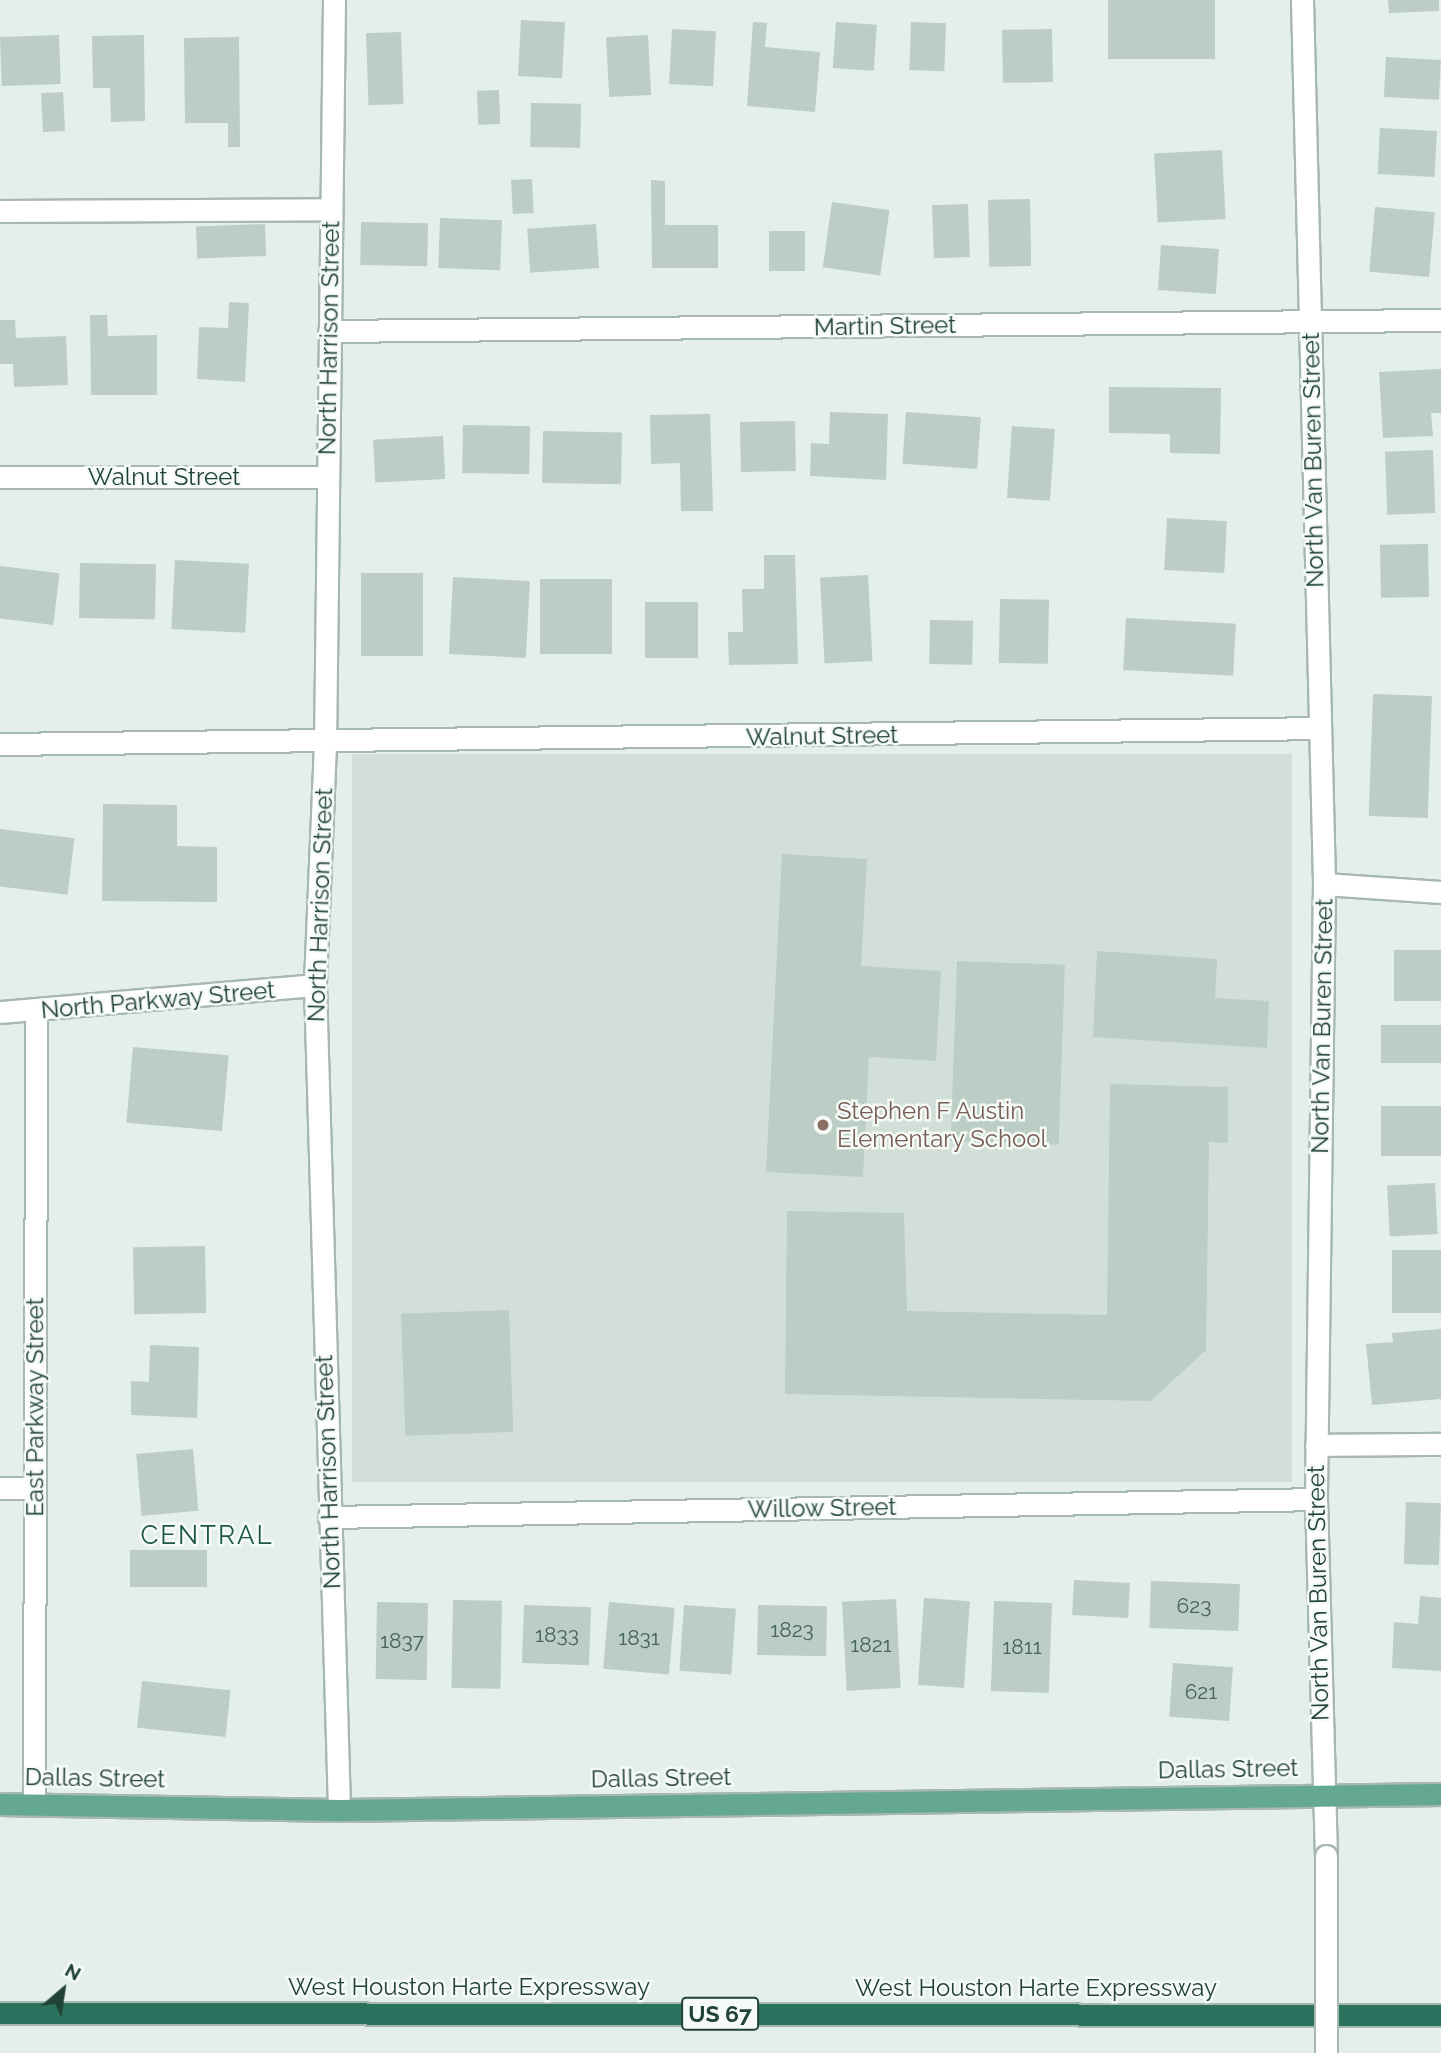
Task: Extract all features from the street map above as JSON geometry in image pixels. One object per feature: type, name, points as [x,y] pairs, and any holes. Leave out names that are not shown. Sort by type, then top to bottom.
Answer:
[{"type":"highway","name":"West Houston Harte Expressway","points":[[0,2013],[1441,2015]]},
{"type":"main road","name":"Dallas Street","points":[[0,1804],[34,1802],[339,1810],[1441,1794]]},
{"type":"street","name":"North Harrison Street","points":[[334,0],[325,744],[315,985],[328,1517],[339,1810]]},
{"type":"street","name":"North Van Buren Street","points":[[1302,0],[1324,884],[1316,1499],[1322,1794],[1326,1856],[1326,2053]]},
{"type":"street","points":[[0,211],[330,209]]},
{"type":"street","name":"Martin Street","points":[[329,331],[1441,320]]},
{"type":"street","name":"Walnut Street","points":[[0,477],[328,477]]},
{"type":"street","name":"Walnut Street","points":[[0,744],[325,744],[1319,728]]},
{"type":"street","points":[[1324,884],[1441,892]]},
{"type":"street","name":"North Parkway Street","points":[[0,1012],[36,1012],[315,985]]},
{"type":"street","name":"East Parkway Street","points":[[34,1802],[36,1012]]},
{"type":"street","points":[[1316,1445],[1441,1444]]},
{"type":"street","points":[[0,1488],[35,1488]]},
{"type":"street","name":"Willow Street","points":[[328,1517],[1316,1499]]},
{"type":"shaded area","name":"Stephen F Austin Elementary School","points":[[352,754],[1292,754],[1292,1482],[352,1482]]},
{"type":"building","points":[[1108,0],[1215,0],[1215,59],[1108,59]]},
{"type":"building","points":[[1388,0],[1439,0],[1439,11],[1389,13]]},
{"type":"building","points":[[521,20],[565,22],[562,78],[518,76]]},
{"type":"building","points":[[753,22],[767,23],[765,47],[820,52],[815,112],[747,106]]},
{"type":"building","points":[[836,22],[877,25],[874,71],[833,68]]},
{"type":"building","points":[[911,22],[946,23],[944,71],[909,70]]},
{"type":"building","points":[[672,29],[716,31],[713,86],[669,84]]},
{"type":"building","points":[[1052,29],[1053,82],[1003,83],[1002,30]]},
{"type":"building","points":[[401,32],[404,104],[369,105],[366,33]]},
{"type":"building","points":[[59,35],[61,84],[2,86],[0,37]]},
{"type":"building","points":[[144,35],[145,121],[111,122],[110,88],[93,88],[92,36]]},
{"type":"building","points":[[648,35],[651,95],[609,97],[606,37]]},
{"type":"building","points":[[239,37],[240,147],[228,147],[228,123],[185,123],[184,38]]},
{"type":"building","points":[[1386,57],[1441,60],[1439,100],[1384,97]]},
{"type":"building","points":[[499,90],[500,124],[478,125],[477,91]]},
{"type":"building","points":[[63,92],[65,131],[43,132],[41,93]]},
{"type":"building","points":[[531,103],[581,104],[580,148],[530,147]]},
{"type":"building","points":[[1380,128],[1437,131],[1435,177],[1378,174]]},
{"type":"building","points":[[1222,150],[1226,219],[1158,222],[1154,154]]},
{"type":"building","points":[[532,179],[534,213],[513,214],[511,180]]},
{"type":"building","points":[[651,180],[665,181],[665,225],[718,225],[718,268],[652,268]]},
{"type":"building","points":[[1030,199],[1031,266],[989,267],[988,200]]},
{"type":"building","points":[[832,202],[889,210],[880,275],[823,267]]},
{"type":"building","points":[[968,204],[970,257],[934,258],[932,205]]},
{"type":"building","points":[[1375,207],[1435,212],[1429,277],[1369,272]]},
{"type":"building","points":[[440,218],[502,220],[500,270],[438,268]]},
{"type":"building","points":[[361,222],[428,223],[427,266],[360,265]]},
{"type":"building","points":[[265,224],[266,256],[197,258],[196,226]]},
{"type":"building","points":[[596,224],[599,268],[530,273],[527,229]]},
{"type":"building","points":[[769,231],[805,231],[805,271],[769,271]]},
{"type":"building","points":[[1161,245],[1219,249],[1216,294],[1158,290]]},
{"type":"building","points":[[229,302],[249,303],[245,382],[197,379],[199,327],[228,328]]},
{"type":"building","points":[[90,315],[107,315],[108,336],[157,335],[157,395],[91,395]]},
{"type":"building","points":[[0,320],[15,320],[16,338],[66,336],[68,385],[14,387],[13,364],[0,364]]},
{"type":"building","points":[[1441,369],[1441,413],[1431,413],[1433,436],[1383,438],[1379,372]]},
{"type":"building","points":[[1109,387],[1221,388],[1220,454],[1170,453],[1170,434],[1109,433]]},
{"type":"building","points":[[830,412],[888,414],[886,480],[810,476],[811,443],[829,444]]},
{"type":"building","points":[[906,412],[981,417],[977,469],[902,464]]},
{"type":"building","points":[[710,414],[713,511],[681,511],[680,463],[651,464],[650,415]]},
{"type":"building","points":[[795,421],[796,471],[741,472],[740,422]]},
{"type":"building","points":[[463,425],[530,426],[529,474],[462,473]]},
{"type":"building","points":[[1012,426],[1055,429],[1050,501],[1007,498]]},
{"type":"building","points":[[543,431],[622,432],[621,484],[542,483]]},
{"type":"building","points":[[443,436],[445,479],[375,483],[373,440]]},
{"type":"building","points":[[1433,450],[1435,513],[1387,515],[1385,452]]},
{"type":"building","points":[[1167,518],[1227,521],[1224,573],[1164,570]]},
{"type":"building","points":[[1428,544],[1429,597],[1381,598],[1380,545]]},
{"type":"building","points":[[764,555],[795,555],[798,664],[729,665],[728,632],[743,632],[742,589],[764,589]]},
{"type":"building","points":[[175,560],[249,564],[245,633],[171,629]]},
{"type":"building","points":[[80,563],[156,564],[155,619],[79,618]]},
{"type":"building","points":[[0,566],[60,573],[53,625],[0,618]]},
{"type":"building","points":[[361,573],[423,573],[423,656],[361,656]]},
{"type":"building","points":[[868,575],[873,661],[825,663],[820,578]]},
{"type":"building","points":[[453,577],[530,581],[526,658],[449,654]]},
{"type":"building","points":[[540,579],[612,579],[612,654],[540,654]]},
{"type":"building","points":[[1000,599],[1049,600],[1048,664],[999,663]]},
{"type":"building","points":[[645,602],[698,602],[698,658],[645,658]]},
{"type":"building","points":[[1126,618],[1236,624],[1233,676],[1123,670]]},
{"type":"building","points":[[930,620],[973,621],[972,665],[929,664]]},
{"type":"building","points":[[1373,694],[1432,696],[1428,818],[1369,816]]},
{"type":"building","points":[[103,804],[177,805],[177,846],[217,847],[217,902],[102,901]]},
{"type":"building","points":[[0,829],[74,838],[67,895],[0,886]]},
{"type":"building","points":[[782,854],[867,859],[861,966],[941,971],[936,1061],[869,1057],[863,1177],[766,1172]]},
{"type":"building","points":[[1394,950],[1441,950],[1441,1001],[1394,1001]]},
{"type":"building","points":[[1097,951],[1217,959],[1215,998],[1269,1001],[1267,1048],[1093,1037]]},
{"type":"building","points":[[957,961],[1065,965],[1059,1145],[951,1141]]},
{"type":"building","points":[[1381,1025],[1441,1025],[1441,1063],[1381,1063]]},
{"type":"building","points":[[133,1047],[229,1055],[222,1131],[126,1123]]},
{"type":"building","points":[[1110,1084],[1228,1087],[1228,1143],[1209,1142],[1206,1350],[1151,1401],[785,1394],[787,1211],[904,1213],[907,1311],[1107,1315]]},
{"type":"building","points":[[1381,1106],[1441,1106],[1441,1156],[1381,1156]]},
{"type":"building","points":[[1435,1183],[1438,1234],[1390,1236],[1387,1186]]},
{"type":"building","points":[[205,1246],[206,1313],[134,1314],[133,1247]]},
{"type":"building","points":[[1392,1250],[1441,1250],[1441,1313],[1392,1313]]},
{"type":"building","points":[[509,1310],[513,1432],[405,1436],[401,1314]]},
{"type":"building","points":[[1441,1329],[1441,1399],[1372,1405],[1366,1344],[1393,1342],[1392,1333]]},
{"type":"building","points":[[150,1345],[199,1347],[197,1418],[131,1415],[131,1381],[149,1382]]},
{"type":"building","points":[[193,1449],[198,1511],[142,1516],[136,1454]]},
{"type":"building","points":[[1406,1502],[1441,1503],[1439,1565],[1404,1564]]},
{"type":"building","points":[[130,1550],[207,1550],[207,1587],[130,1587]]},
{"type":"building","points":[[1074,1580],[1130,1583],[1128,1618],[1072,1615]]},
{"type":"building","points":[[1151,1581],[1240,1584],[1238,1631],[1149,1628]]},
{"type":"building","points":[[1420,1596],[1441,1598],[1441,1671],[1392,1668],[1394,1622],[1418,1624]]},
{"type":"building","points":[[924,1598],[970,1601],[964,1688],[918,1685]]},
{"type":"building","points":[[896,1599],[901,1688],[847,1691],[842,1602]]},
{"type":"building","points":[[453,1600],[502,1601],[500,1689],[451,1688]]},
{"type":"building","points":[[994,1601],[1052,1603],[1049,1693],[991,1691]]},
{"type":"building","points":[[377,1602],[428,1603],[427,1680],[376,1679]]},
{"type":"building","points":[[609,1602],[675,1608],[669,1674],[603,1669]]},
{"type":"building","points":[[524,1605],[591,1607],[589,1665],[522,1663]]},
{"type":"building","points":[[684,1605],[736,1609],[731,1674],[679,1671]]},
{"type":"building","points":[[758,1605],[827,1606],[826,1656],[757,1655]]},
{"type":"building","points":[[1173,1663],[1233,1667],[1229,1721],[1169,1717]]},
{"type":"building","points":[[142,1681],[231,1690],[226,1737],[137,1728]]},
{"type":"place","name":"Stephen F Austin Elementary School","points":[[823,1125]]},
{"type":"district","name":"CENTRAL","points":[[207,1536]]}]
